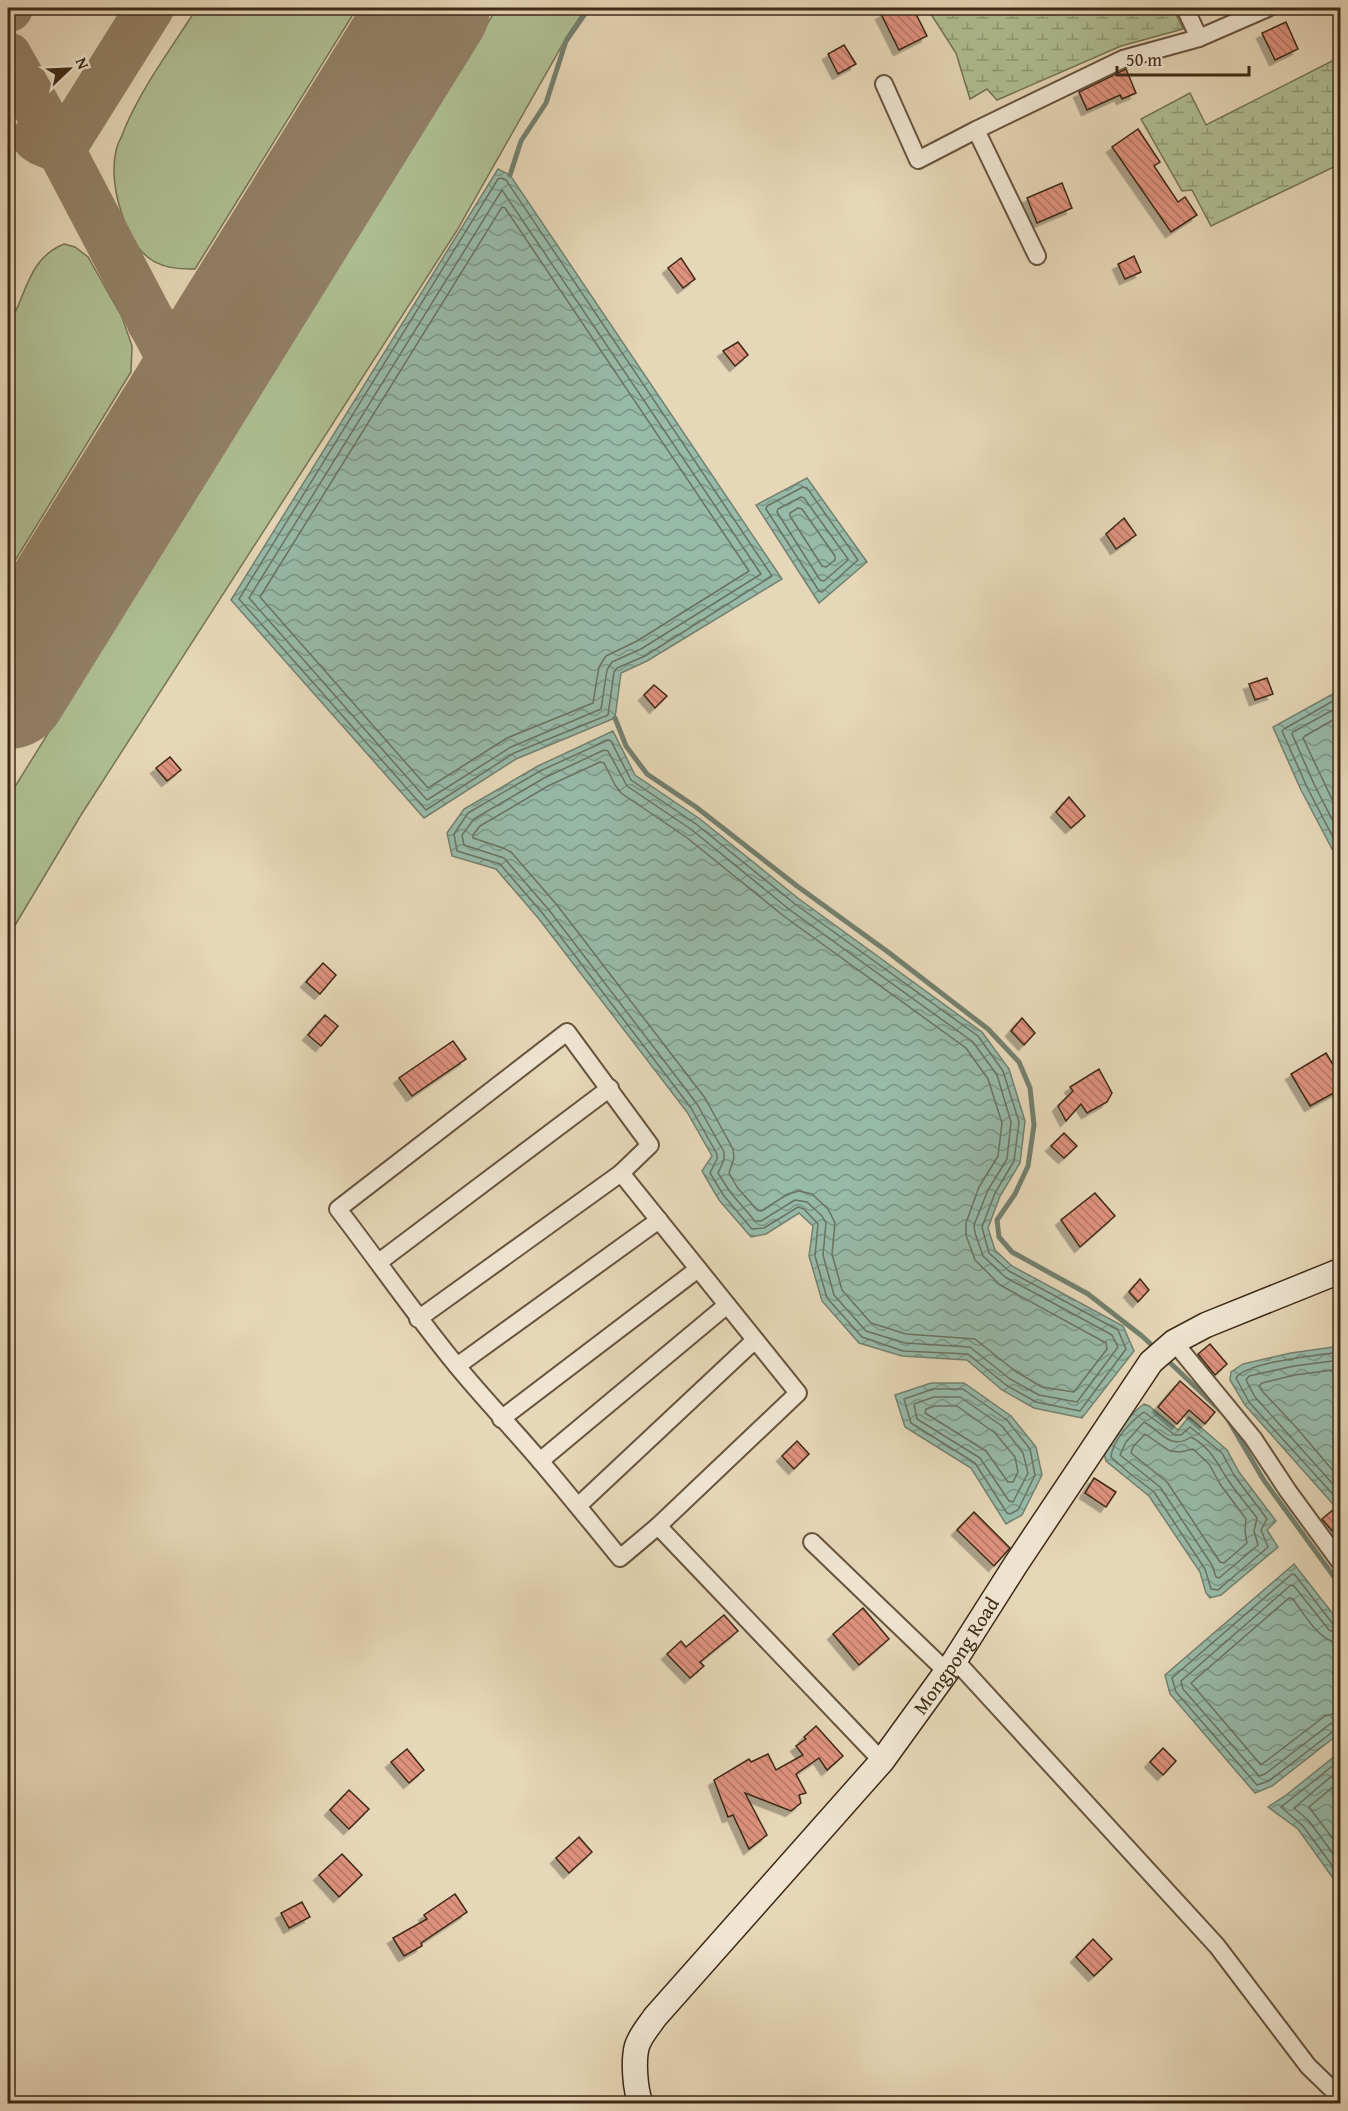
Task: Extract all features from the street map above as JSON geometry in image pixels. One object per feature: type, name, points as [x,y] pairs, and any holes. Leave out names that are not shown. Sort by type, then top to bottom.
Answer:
[{"type":"main road","name":"Mongpong Road","points":[[641,2103],[637,2096],[635,2073],[637,2046],[654,2017],[882,1761],[950,1666],[1151,1362],[1174,1342],[1206,1324],[1341,1271]]},
{"type":"street","points":[[1185,8],[1199,38]]},
{"type":"street","points":[[884,84],[918,160],[976,129],[1124,58],[1199,38],[1268,8]]},
{"type":"street","points":[[976,129],[1036,256]]},
{"type":"street","points":[[418,1318],[621,1173],[650,1145],[567,1032],[338,1209],[418,1318],[620,1558],[658,1526],[798,1393],[621,1173]]},
{"type":"street","points":[[379,1262],[609,1088]]},
{"type":"street","points":[[457,1366],[659,1220]]},
{"type":"street","points":[[501,1419],[698,1269]]},
{"type":"street","points":[[540,1461],[727,1305]]},
{"type":"street","points":[[578,1506],[755,1340]]},
{"type":"street","points":[[1174,1342],[1253,1438],[1288,1491],[1341,1562]]},
{"type":"street","points":[[658,1526],[882,1761]]},
{"type":"street","points":[[812,1542],[950,1666],[1217,1946],[1308,2066],[1341,2097]]},
{"type":"green space","points":[[197,8],[357,8],[195,269],[184,269],[155,262],[141,251],[135,242],[118,203],[114,161],[117,146],[139,98]]},
{"type":"green space","points":[[497,8],[586,8],[568,35],[456,232],[81,815],[8,937],[8,798]]},
{"type":"green space","points":[[927,8],[1173,8],[1183,29],[1121,46],[997,100],[987,89],[970,99],[956,53]]},
{"type":"green space","points":[[1340,57],[1340,164],[1211,226],[1192,190],[1182,191],[1141,119],[1190,93],[1206,125]]},
{"type":"green space","points":[[64,244],[75,247],[88,257],[122,317],[132,346],[131,372],[8,572],[8,326],[35,268],[42,259]]},
{"type":"water","points":[[498,169],[510,175],[782,579],[647,661],[621,673],[615,718],[516,759],[424,818],[231,600]]},
{"type":"water","points":[[807,478],[867,562],[819,603],[756,505]]},
{"type":"water","points":[[1340,690],[1340,864],[1301,790],[1273,727]]},
{"type":"water","points":[[613,731],[635,775],[700,819],[799,899],[982,1032],[1009,1069],[1025,1121],[1020,1163],[1000,1196],[988,1228],[995,1250],[1012,1266],[1123,1326],[1134,1351],[1082,1418],[1034,1408],[1002,1390],[967,1360],[902,1356],[859,1343],[822,1301],[809,1256],[813,1226],[799,1213],[766,1234],[751,1237],[719,1200],[702,1171],[712,1156],[687,1112],[539,919],[496,869],[452,856],[447,833],[464,809],[538,766]]},
{"type":"water","points":[[1340,1346],[1340,1512],[1245,1405],[1230,1380],[1231,1372],[1243,1364],[1291,1353]]},
{"type":"water","points":[[931,1383],[964,1383],[1011,1416],[1036,1447],[1042,1475],[1022,1515],[1006,1524],[971,1468],[905,1427],[895,1395]]},
{"type":"water","points":[[1144,1404],[1178,1430],[1189,1417],[1227,1450],[1239,1472],[1276,1521],[1267,1530],[1278,1547],[1221,1595],[1210,1598],[1206,1593],[1200,1572],[1149,1496],[1106,1461],[1104,1453],[1117,1433],[1126,1420]]},
{"type":"water","points":[[1294,1564],[1340,1623],[1340,1733],[1272,1786],[1255,1793],[1170,1694],[1165,1675]]},
{"type":"water","points":[[1340,1752],[1340,1888],[1298,1829],[1268,1807]]},
{"type":"building","points":[[893,8],[913,8],[927,36],[899,50],[881,14]]},
{"type":"building","points":[[1286,22],[1298,49],[1275,60],[1262,33]]},
{"type":"building","points":[[844,45],[856,64],[838,74],[828,54]]},
{"type":"building","points":[[1126,69],[1136,93],[1122,99],[1120,95],[1087,110],[1079,92]]},
{"type":"building","points":[[1138,129],[1160,162],[1154,166],[1178,202],[1185,197],[1197,215],[1171,232],[1112,147]]},
{"type":"building","points":[[1062,183],[1072,208],[1037,223],[1027,198]]},
{"type":"building","points":[[1134,256],[1141,272],[1125,279],[1118,264]]},
{"type":"building","points":[[681,258],[695,279],[683,288],[668,268]]},
{"type":"building","points":[[738,342],[748,355],[735,366],[723,351]]},
{"type":"building","points":[[1124,518],[1136,535],[1116,549],[1106,534]]},
{"type":"building","points":[[1267,678],[1273,694],[1255,700],[1249,684]]},
{"type":"building","points":[[654,685],[667,696],[655,708],[644,695]]},
{"type":"building","points":[[170,757],[181,770],[167,781],[156,768]]},
{"type":"building","points":[[1069,797],[1085,816],[1071,828],[1056,812]]},
{"type":"building","points":[[323,963],[336,975],[320,994],[306,982]]},
{"type":"building","points":[[325,1015],[338,1026],[321,1046],[308,1035]]},
{"type":"building","points":[[1022,1018],[1035,1033],[1024,1045],[1011,1031]]},
{"type":"building","points":[[453,1041],[466,1059],[412,1096],[399,1078]]},
{"type":"building","points":[[1326,1053],[1341,1078],[1341,1089],[1310,1106],[1291,1074]]},
{"type":"building","points":[[1099,1069],[1112,1093],[1107,1102],[1087,1113],[1081,1104],[1066,1121],[1058,1106],[1073,1091],[1070,1087]]},
{"type":"building","points":[[1064,1133],[1077,1146],[1064,1158],[1051,1146]]},
{"type":"building","points":[[1095,1193],[1115,1216],[1080,1247],[1061,1220]]},
{"type":"building","points":[[1140,1279],[1149,1290],[1138,1302],[1129,1292]]},
{"type":"building","points":[[1210,1344],[1227,1364],[1215,1375],[1198,1354]]},
{"type":"building","points":[[1180,1381],[1215,1412],[1205,1424],[1189,1410],[1177,1424],[1158,1407]]},
{"type":"building","points":[[797,1441],[809,1454],[794,1469],[782,1456]]},
{"type":"building","points":[[1094,1478],[1116,1492],[1106,1507],[1085,1493]]},
{"type":"building","points":[[1341,1503],[1341,1541],[1322,1519]]},
{"type":"building","points":[[974,1512],[1010,1548],[994,1566],[957,1530]]},
{"type":"building","points":[[863,1608],[889,1639],[859,1665],[833,1634]]},
{"type":"building","points":[[724,1615],[738,1631],[700,1662],[704,1666],[690,1678],[667,1654],[681,1641],[686,1647]]},
{"type":"building","points":[[816,1726],[843,1756],[827,1770],[819,1758],[796,1774],[806,1793],[799,1795],[801,1803],[791,1811],[745,1793],[767,1835],[749,1849],[733,1815],[728,1817],[714,1780],[749,1759],[751,1762],[768,1754],[776,1770],[803,1755],[796,1746],[806,1739],[804,1737]]},
{"type":"building","points":[[1163,1748],[1176,1761],[1163,1775],[1150,1762]]},
{"type":"building","points":[[407,1749],[424,1770],[409,1783],[391,1762]]},
{"type":"building","points":[[349,1790],[369,1809],[349,1829],[330,1810]]},
{"type":"building","points":[[579,1837],[592,1852],[569,1873],[556,1858]]},
{"type":"building","points":[[342,1854],[362,1875],[339,1897],[319,1875]]},
{"type":"building","points":[[455,1894],[467,1912],[421,1943],[422,1946],[404,1956],[393,1938],[427,1919],[424,1915]]},
{"type":"building","points":[[302,1902],[310,1917],[289,1928],[281,1913]]},
{"type":"building","points":[[1093,1939],[1112,1959],[1094,1976],[1076,1957]]},
{"type":"waterway","points":[[510,175],[521,141],[546,103],[566,41],[589,8]]},
{"type":"waterway","points":[[615,718],[626,746],[647,774],[696,807],[988,1029],[1019,1062],[1030,1088],[1034,1125],[1028,1166],[1015,1194],[997,1220],[999,1237],[1012,1252],[1088,1294],[1156,1349]]},
{"type":"waterway","points":[[1165,1358],[1226,1416],[1263,1479],[1340,1585]]},
{"type":"taxiway","points":[[36,138],[61,150],[150,8]]},
{"type":"taxiway","points":[[8,56],[61,150],[177,371],[181,398],[171,425]]},
{"type":"taxiway","points":[[151,323],[173,338],[192,342],[211,336],[234,324]]},
{"type":"runway","points":[[8,689],[430,8]]}]
